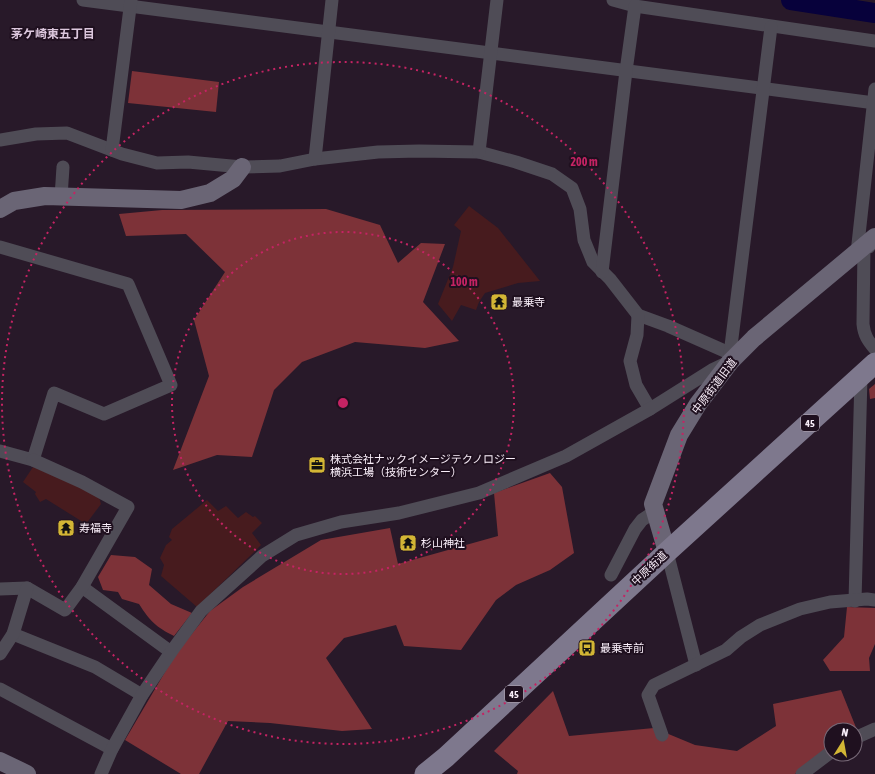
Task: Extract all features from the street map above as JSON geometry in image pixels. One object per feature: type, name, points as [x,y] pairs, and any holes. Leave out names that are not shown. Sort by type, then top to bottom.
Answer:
[{"type":"main road","name":"中原街道","points":[[425,774],[446,757],[666,552],[868,370]]},
{"type":"street","points":[[83,0],[131,3],[328,32],[874,103]]},
{"type":"street","points":[[315,159],[332,0]]},
{"type":"street","points":[[480,152],[497,0]]},
{"type":"street","points":[[613,0],[635,6],[875,41]]},
{"type":"street","points":[[112,150],[131,3]]},
{"type":"street","points":[[602,272],[635,6]]},
{"type":"street","points":[[732,357],[771,27]]},
{"type":"street","points":[[875,89],[863,333],[875,349]]},
{"type":"street","points":[[0,140],[36,134],[67,133],[112,150],[156,163],[188,162],[242,167],[280,166],[315,159],[378,152],[480,152],[552,174],[572,188],[580,209],[584,240],[593,262],[610,279],[638,315],[668,326],[732,357]]},
{"type":"street","points":[[61,197],[62,167]]},
{"type":"street","points":[[0,209],[14,201],[45,196],[181,200],[210,192],[233,179],[242,167]]},
{"type":"street","name":"中原街道旧道","points":[[654,512],[654,498],[679,435],[698,404],[732,357],[868,246]]},
{"type":"street","points":[[0,247],[128,284],[171,385],[104,414],[54,393],[33,460]]},
{"type":"street","points":[[638,315],[637,335],[630,361],[636,385],[650,409]]},
{"type":"street","points":[[101,774],[112,749],[142,695],[201,611],[262,556],[296,535],[341,522],[399,512],[479,493],[566,456],[650,409],[732,357]]},
{"type":"street","points":[[855,601],[868,370]]},
{"type":"street","points":[[0,451],[33,460],[82,482],[128,507],[82,587],[65,610],[26,588],[0,589]]},
{"type":"street","points":[[611,575],[635,529],[642,520],[654,512],[696,665]]},
{"type":"street","points":[[82,587],[171,652]]},
{"type":"street","points":[[0,654],[14,634],[26,588]]},
{"type":"street","points":[[662,736],[648,695],[654,685],[726,650],[741,637],[760,625],[800,608],[830,602],[867,599],[875,600]]},
{"type":"street","points":[[14,634],[95,667],[142,695]]},
{"type":"street","points":[[0,689],[112,749]]},
{"type":"street","points":[[863,734],[875,729]]},
{"type":"street","points":[[802,774],[823,758]]},
{"type":"street","points":[[0,761],[27,774]]},
{"type":"shaded area","points":[[132,71],[219,82],[216,112],[128,103]]},
{"type":"shaded area","points":[[469,206],[498,228],[540,281],[518,283],[485,293],[476,310],[461,305],[452,321],[438,304],[453,267],[461,231],[454,225]]},
{"type":"shaded area","points":[[326,209],[380,225],[398,263],[421,243],[445,244],[423,302],[459,341],[425,348],[355,342],[302,362],[274,390],[252,457],[217,455],[173,470],[209,376],[194,320],[225,272],[186,234],[126,236],[119,214],[162,210]]},
{"type":"shaded area","points":[[875,384],[875,398],[870,399],[869,389]]},
{"type":"shaded area","points":[[33,467],[67,481],[99,497],[101,504],[86,524],[46,499],[40,502],[35,494],[36,492],[23,482]]},
{"type":"shaded area","points":[[550,473],[562,487],[574,553],[550,570],[516,585],[496,600],[461,650],[404,646],[396,625],[344,638],[326,658],[372,729],[342,731],[270,723],[228,721],[199,774],[181,774],[125,740],[175,655],[210,611],[243,587],[321,540],[390,528],[398,564],[498,536],[494,493]]},
{"type":"shaded area","points":[[207,500],[218,511],[226,506],[238,518],[246,512],[253,517],[255,516],[262,523],[252,533],[261,545],[197,607],[161,576],[164,565],[160,558],[166,545],[172,540],[169,537],[172,529]]},
{"type":"shaded area","points":[[111,555],[135,557],[152,569],[149,585],[171,604],[192,613],[174,636],[162,630],[154,623],[139,604],[122,599],[118,592],[103,590],[98,577]]},
{"type":"shaded area","points":[[847,607],[875,608],[875,644],[869,658],[870,671],[830,671],[823,660],[844,637]]},
{"type":"shaded area","points":[[841,690],[854,722],[823,722],[823,752],[809,761],[795,774],[517,774],[518,771],[494,751],[553,691],[569,736],[654,728],[695,745],[737,751],[776,726],[773,704]]},
{"type":"waterway","points":[[791,0],[875,13]]},
{"type":"place","name":"最乗寺","points":[[499,302]]},
{"type":"place","name":"株式会社ナックイメージテクノロジー 横浜工場（技術センター）","points":[[317,465]]},
{"type":"place","name":"寿福寺","points":[[66,528]]},
{"type":"place","name":"杉山神社","points":[[408,543]]},
{"type":"place","name":"最乗寺前","points":[[587,648]]},
{"type":"district","name":"茅ケ崎東五丁目","points":[[53,34]]}]
